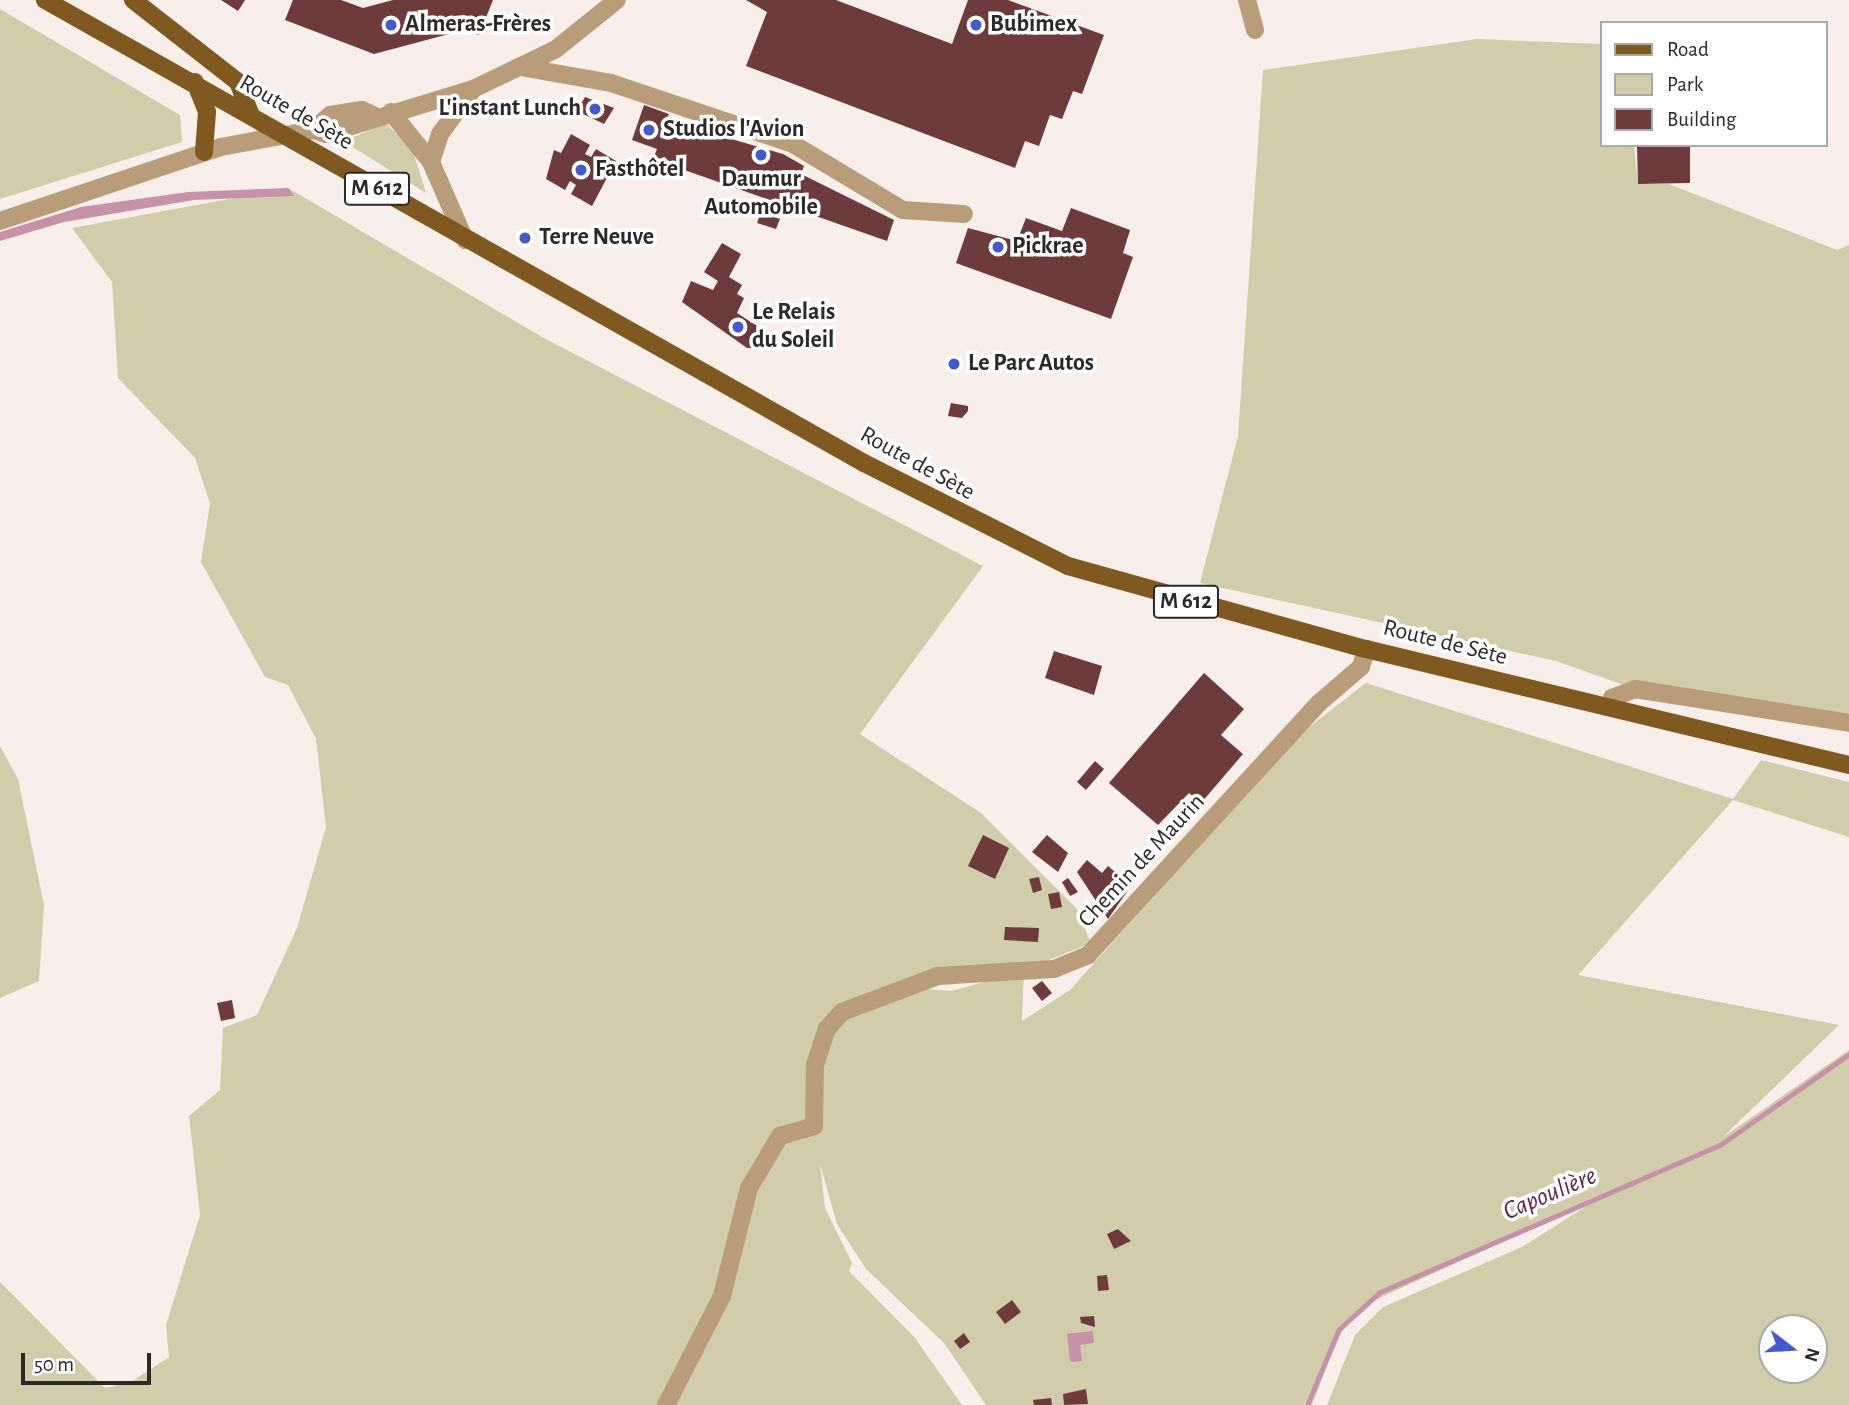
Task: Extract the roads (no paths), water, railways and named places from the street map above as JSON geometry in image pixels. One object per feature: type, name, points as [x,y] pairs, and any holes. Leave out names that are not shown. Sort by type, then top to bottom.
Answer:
[{"type":"main road","name":"Route de Sète","points":[[45,0],[250,113],[465,240],[1018,545],[1156,594],[1366,649],[1849,765]]},
{"type":"main road","points":[[133,0],[238,82],[250,113]]},
{"type":"main road","points":[[195,82],[207,111],[204,152]]},
{"type":"street","points":[[0,221],[204,152],[313,130],[326,134],[382,113],[473,89],[556,49],[617,0]]},
{"type":"street","points":[[1247,0],[1255,30]]},
{"type":"street","points":[[520,67],[611,83],[793,144],[903,210],[964,214]]},
{"type":"street","points":[[431,162],[440,134],[473,89]]},
{"type":"street","points":[[382,113],[431,162],[465,240]]},
{"type":"street","name":"Chemin de Maurin","points":[[666,1405],[722,1296],[749,1188],[780,1136],[814,1126],[815,1065],[827,1029],[842,1012],[938,975],[1054,969],[1088,955],[1320,703],[1362,667],[1366,649]]},
{"type":"street","points":[[1608,707],[1612,698],[1635,689],[1849,723]]},
{"type":"waterway","name":"Capoulière","points":[[1307,1405],[1339,1329],[1380,1292],[1720,1145],[1849,1054]]},
{"type":"place","name":"Almeras-Frères","points":[[391,25]]},
{"type":"place","name":"Bubimex","points":[[976,25]]},
{"type":"place","name":"L'instant Lunch","points":[[595,109]]},
{"type":"place","name":"Studios l'Avion","points":[[649,130]]},
{"type":"place","name":"Daumur Automobile","points":[[761,155]]},
{"type":"place","name":"Fasthôtel","points":[[581,170]]},
{"type":"place","name":"Terre Neuve","points":[[525,238]]},
{"type":"place","name":"Pickrae","points":[[998,247]]},
{"type":"place","name":"Le Relais du Soleil","points":[[738,327]]},
{"type":"place","name":"Le Parc Autos","points":[[954,364]]}]
